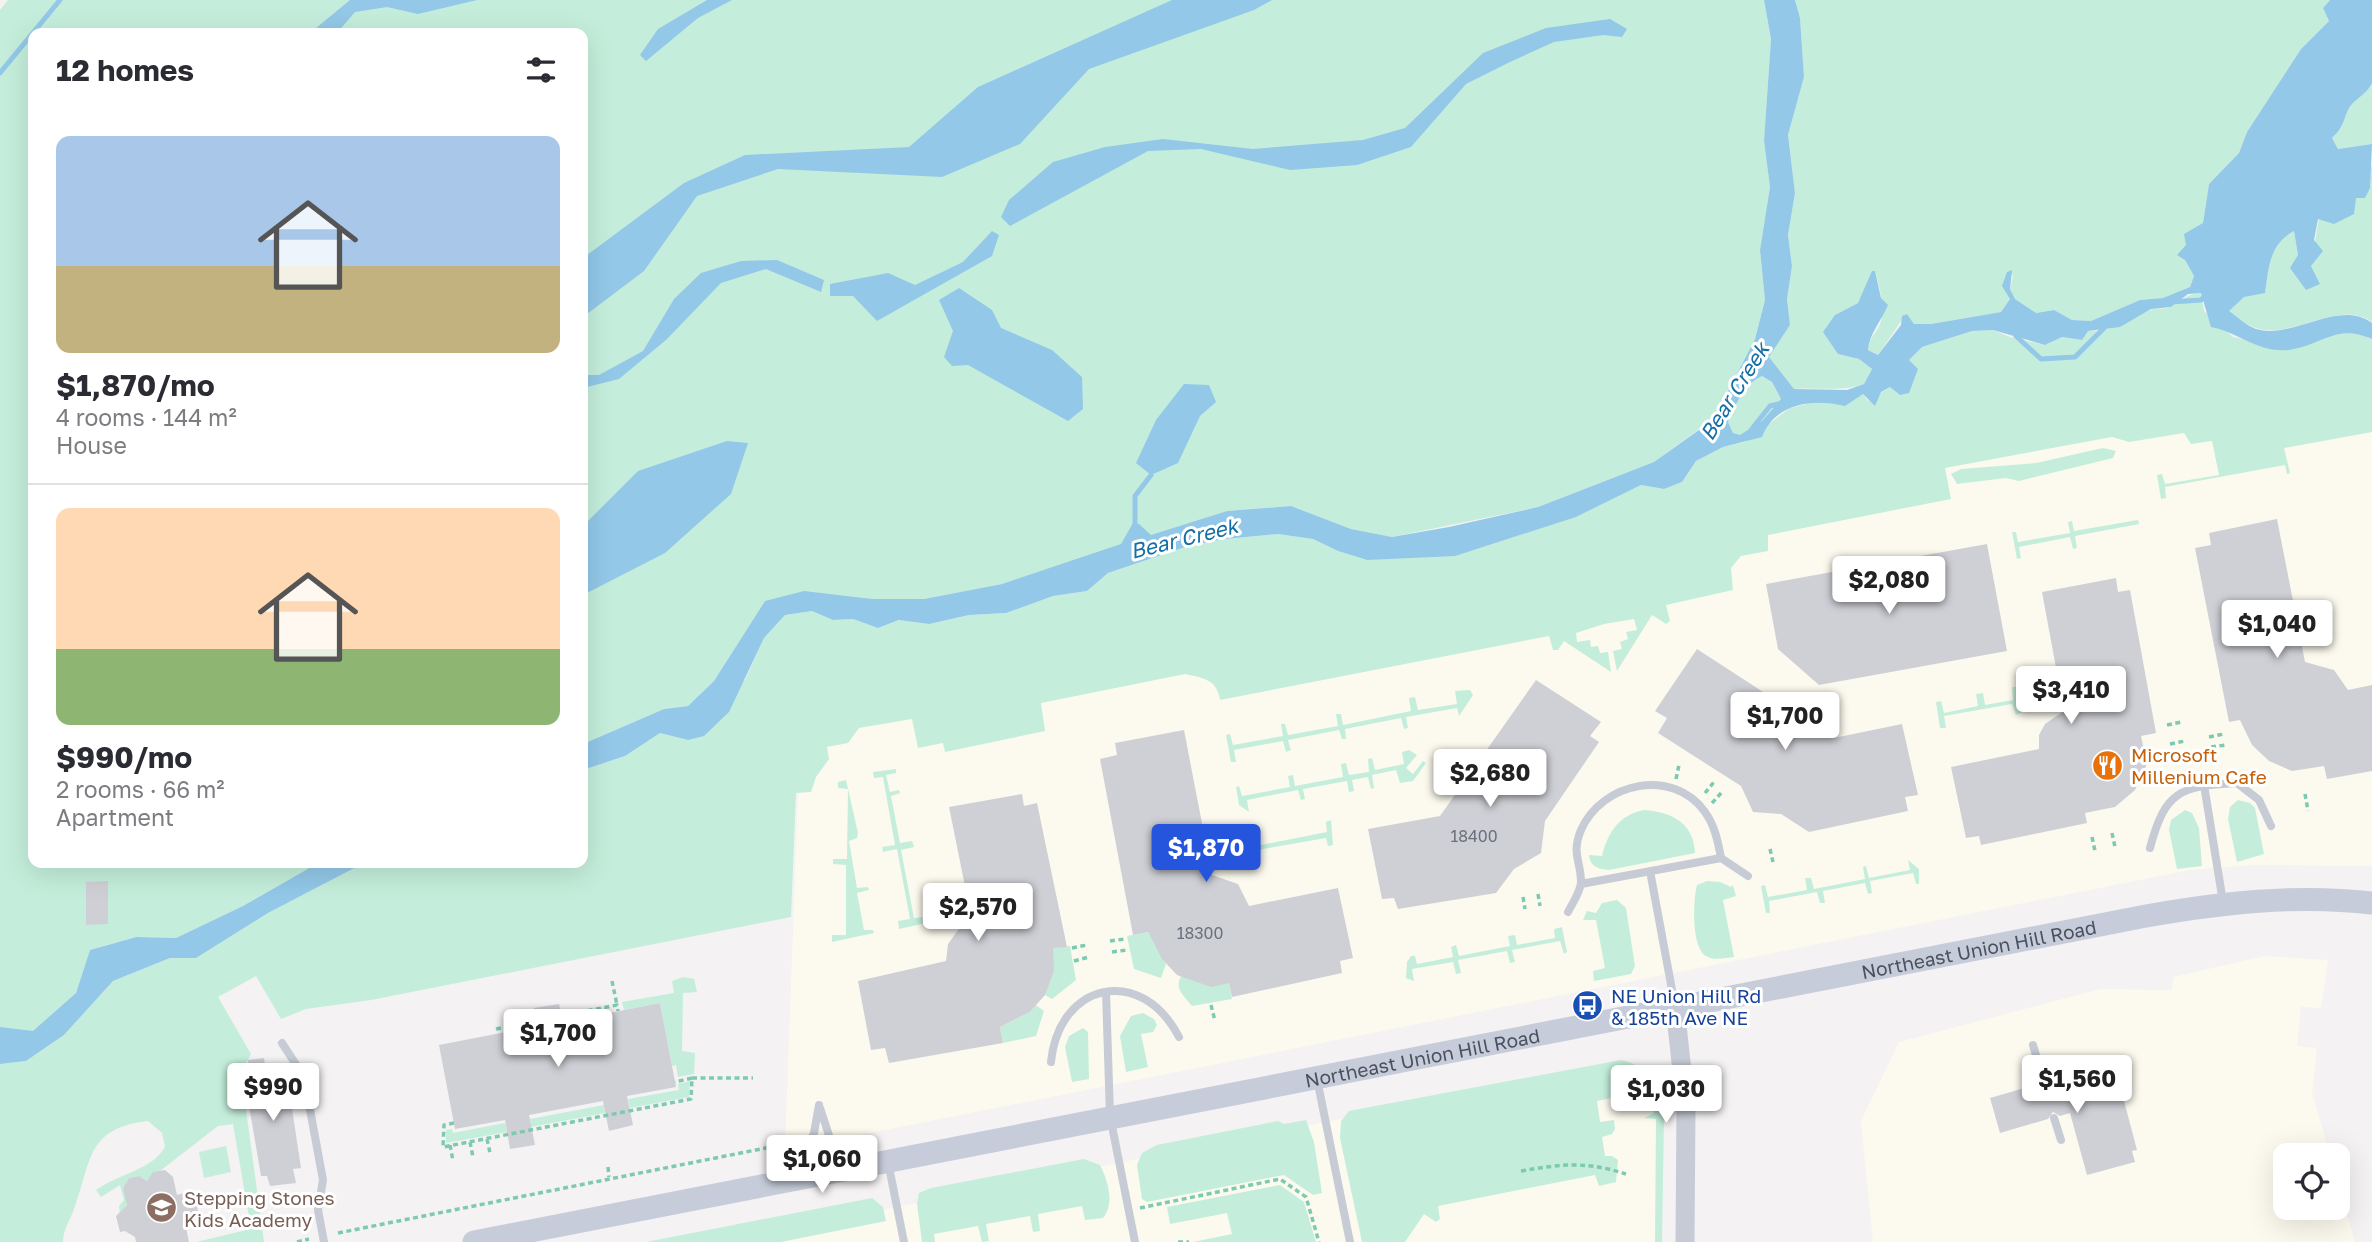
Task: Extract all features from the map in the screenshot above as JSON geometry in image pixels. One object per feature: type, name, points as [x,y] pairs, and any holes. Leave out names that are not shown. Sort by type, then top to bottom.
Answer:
[{"type":"main road","name":"Northeast Union Hill Road","points":[[474,1242],[887,1159],[2223,902],[2338,899],[2372,903]]},
{"type":"street","points":[[1675,1007],[1686,1108],[1685,1242]]},
{"type":"lane","points":[[2150,848],[2158,817],[2177,793],[2204,785],[2237,783],[2259,800],[2271,826]]},
{"type":"lane","points":[[1568,912],[1581,884],[1575,855],[1581,829],[1601,800],[1635,784],[1676,789],[1704,810],[1715,831],[1721,858],[1748,876]]},
{"type":"lane","points":[[2204,785],[2223,902]]},
{"type":"lane","points":[[1581,884],[1721,858]]},
{"type":"lane","points":[[1650,871],[1675,1007]]},
{"type":"lane","points":[[1106,992],[1110,1116],[1135,1242]]},
{"type":"lane","points":[[1051,1062],[1053,1043],[1065,1018],[1079,1003],[1106,992],[1135,992],[1154,1003],[1171,1021],[1179,1037]]},
{"type":"lane","points":[[282,1043],[304,1077],[323,1180],[318,1210],[324,1242]]},
{"type":"lane","points":[[2033,1045],[2044,1082]]},
{"type":"lane","points":[[1317,1077],[1350,1242]]},
{"type":"lane","points":[[794,1179],[814,1133],[819,1105],[840,1169]]},
{"type":"lane","points":[[2054,1118],[2061,1140]]},
{"type":"lane","points":[[887,1159],[904,1242]]},
{"type":"path","points":[[2167,725],[2181,722]]},
{"type":"path","points":[[2209,737],[2224,734]]},
{"type":"path","points":[[2170,744],[2185,741]]},
{"type":"path","points":[[2211,747],[2226,745]]},
{"type":"path","points":[[2173,755],[2187,752]]},
{"type":"path","points":[[1675,781],[1679,765]]},
{"type":"path","points":[[1704,795],[1714,782]]},
{"type":"path","points":[[1712,803],[1723,791]]},
{"type":"path","points":[[2305,794],[2308,811]]},
{"type":"path","points":[[2112,833],[2115,848]]},
{"type":"path","points":[[2092,836],[2095,851]]},
{"type":"path","points":[[1770,849],[1773,862]]},
{"type":"path","points":[[1538,894],[1540,906]]},
{"type":"path","points":[[1522,897],[1525,909]]},
{"type":"path","points":[[1110,941],[1125,939]]},
{"type":"path","points":[[1072,948],[1087,945]]},
{"type":"path","points":[[1112,952],[1127,950]]},
{"type":"path","points":[[1074,961],[1089,957]]},
{"type":"path","points":[[612,981],[618,1011]]},
{"type":"path","points":[[496,1029],[617,1005]]},
{"type":"path","points":[[1211,1005],[1215,1021]]},
{"type":"path","points":[[454,1123],[444,1125],[443,1147],[691,1099],[692,1078]]},
{"type":"path","points":[[675,1082],[692,1078],[753,1078]]},
{"type":"path","points":[[487,1139],[490,1153]]},
{"type":"path","points":[[338,1233],[609,1177],[801,1141]]},
{"type":"path","points":[[470,1142],[473,1157]]},
{"type":"path","points":[[450,1146],[453,1161]]},
{"type":"path","points":[[1521,1171],[1563,1164],[1597,1165],[1626,1174]]},
{"type":"path","points":[[608,1167],[609,1177]]},
{"type":"path","points":[[1128,1211],[1280,1179],[1306,1196],[1320,1242]]},
{"type":"path","points":[[297,1242],[309,1239]]},
{"type":"path","points":[[1178,1242],[1189,1242]]},
{"type":"shaded area","points":[[2372,387],[2372,866],[2254,865],[2190,870],[785,1150],[800,735],[1696,506]]},
{"type":"shaded area","points":[[2265,956],[2328,960],[2321,1008],[2301,1007],[2297,1046],[2317,1048],[2312,1093],[2327,1143],[2273,1143],[2273,1220],[2349,1220],[2355,1242],[1873,1242],[1861,1121],[1899,1042],[2101,989],[2172,990],[2173,977]]},
{"type":"shaded area","points":[[1623,1063],[1648,1077],[1659,1111],[1659,1242],[720,1242]]},
{"type":"green space","points":[[8,0],[1764,0],[1771,39],[1764,141],[1770,187],[1760,250],[1765,300],[1755,339],[1713,419],[1654,462],[1538,507],[1392,537],[1351,529],[1291,506],[1227,511],[1002,584],[924,599],[765,601],[714,681],[688,706],[664,709],[588,742],[588,28],[28,28],[28,868],[309,868],[243,906],[176,938],[135,937],[90,950],[76,993],[33,1032],[0,1027],[0,10]]},
{"type":"green space","points":[[1795,0],[2330,0],[2323,8],[2329,21],[2301,49],[2247,132],[2239,153],[2209,184],[2203,223],[2186,245],[2185,260],[2194,276],[2190,287],[2163,298],[2140,300],[2091,321],[2072,320],[2054,310],[2035,313],[2015,299],[2010,289],[2013,276],[2007,272],[2010,299],[2001,312],[1931,324],[1914,324],[1906,314],[1878,355],[1868,350],[1882,318],[1875,271],[1858,303],[1835,315],[1838,354],[1859,359],[1872,369],[1864,384],[1839,389],[1794,389],[1769,357],[1790,325],[1787,299],[1792,266],[1788,235],[1795,193],[1788,135],[1804,77],[1800,18]]},
{"type":"green space","points":[[2372,83],[2372,144],[2338,149],[2332,138],[2340,129],[2349,108]]},
{"type":"green space","points":[[2369,167],[2372,167],[2372,322],[2345,314],[2285,329],[2270,330],[2253,327],[2228,311],[2244,297],[2265,292],[2269,265],[2275,250],[2279,243],[2294,231],[2298,255],[2320,284],[2311,266],[2319,218],[2356,198]]},
{"type":"green space","points":[[2201,293],[2204,311],[2233,337],[2293,349],[2326,336],[2354,331],[2372,339],[2372,432],[2284,448],[2290,473],[2287,474],[2285,465],[2165,487],[2166,498],[2161,499],[2157,475],[2162,474],[2165,484],[2219,475],[2212,441],[2191,444],[2184,433],[2129,442],[2112,437],[1945,468],[1951,499],[1768,535],[1768,551],[1741,556],[1731,568],[1733,590],[1666,605],[1670,621],[1666,624],[1652,615],[1617,671],[1613,651],[1622,649],[1620,642],[1628,639],[1626,632],[1637,630],[1634,619],[1604,624],[1576,633],[1577,642],[1590,640],[1591,647],[1598,646],[1600,653],[1608,652],[1611,672],[1564,641],[1558,650],[1553,650],[1549,636],[1220,700],[1212,684],[1203,678],[1185,674],[1041,703],[1045,731],[945,752],[943,743],[918,748],[912,719],[859,728],[848,743],[827,747],[829,759],[816,777],[811,792],[796,793],[791,917],[371,1000],[306,1009],[281,1019],[256,976],[218,997],[251,1054],[241,1073],[264,1242],[196,1242],[251,1229],[233,1124],[218,1126],[147,1181],[139,1176],[129,1178],[123,1188],[129,1201],[120,1214],[119,1206],[124,1200],[120,1185],[101,1197],[96,1190],[152,1161],[165,1147],[162,1133],[148,1121],[113,1131],[95,1148],[63,1242],[0,1242],[0,1064],[26,1061],[64,1035],[113,981],[170,958],[196,958],[268,913],[354,868],[588,868],[588,768],[625,756],[660,733],[688,740],[745,680],[764,638],[785,615],[812,611],[833,620],[853,619],[878,628],[900,620],[929,624],[969,615],[1006,613],[1053,596],[1087,591],[1108,573],[1188,546],[1225,539],[1278,534],[1313,539],[1338,551],[1367,560],[1546,526],[1576,517],[1641,485],[1664,489],[1682,482],[1696,461],[1723,447],[1745,442],[1790,408],[1818,401],[1845,405],[1863,394],[1868,401],[1890,387],[1900,395],[1913,366],[1909,360],[1922,347],[1972,331],[1993,330],[2045,345],[2062,337],[2081,340],[2088,331],[2112,327],[2150,310],[2170,307]]},
{"type":"green space","points":[[1762,376],[1772,382],[1781,399],[1762,421],[1740,436],[1733,433],[1728,422],[1734,408],[1745,390]]},
{"type":"green space","points":[[2103,448],[2116,451],[2113,458],[2019,481],[2006,478],[1957,484],[1951,474],[1961,469],[2036,463]]},
{"type":"green space","points":[[2138,520],[2139,524],[2075,536],[2077,548],[2073,549],[2070,537],[2019,547],[2021,558],[2017,559],[2012,532],[2016,532],[2018,542],[2070,533],[2068,522],[2072,521],[2074,531]]},
{"type":"green space","points":[[2012,687],[2018,687],[2023,712],[2016,715],[2012,704],[1944,716],[1946,728],[1940,728],[1936,702],[1941,701],[1944,713],[1978,706],[1976,694],[1983,693],[1985,705],[2013,700]]},
{"type":"green space","points":[[1470,690],[1473,695],[1459,716],[1457,708],[1406,717],[1408,728],[1404,729],[1401,718],[1345,729],[1346,739],[1342,739],[1339,730],[1288,740],[1291,750],[1286,752],[1283,741],[1234,750],[1236,762],[1231,762],[1226,735],[1230,734],[1233,745],[1283,736],[1281,724],[1285,724],[1288,735],[1338,726],[1336,714],[1341,714],[1343,725],[1411,711],[1409,698],[1415,697],[1418,710],[1457,704],[1455,691]]},
{"type":"green space","points":[[1409,750],[1417,755],[1406,768],[1413,774],[1423,761],[1426,763],[1413,781],[1400,783],[1396,770],[1372,775],[1374,788],[1371,789],[1368,777],[1352,780],[1354,791],[1349,792],[1347,781],[1303,789],[1305,799],[1301,800],[1298,790],[1247,800],[1249,812],[1239,805],[1236,787],[1239,786],[1242,796],[1290,787],[1288,776],[1293,775],[1295,786],[1343,777],[1341,764],[1346,763],[1349,775],[1369,772],[1368,759],[1372,758],[1375,770],[1404,764],[1402,752]]},
{"type":"green space","points":[[896,769],[896,773],[886,775],[890,792],[899,790],[900,793],[891,796],[900,843],[912,841],[914,847],[901,850],[914,918],[925,917],[926,923],[899,929],[898,921],[910,919],[897,849],[883,852],[882,847],[895,845],[883,777],[874,778],[873,772]]},
{"type":"green space","points":[[846,780],[858,833],[857,838],[849,841],[857,888],[868,887],[869,890],[857,893],[864,930],[873,930],[874,933],[832,942],[832,935],[846,935],[846,865],[833,864],[833,859],[847,859],[848,789],[838,788],[838,782]]},
{"type":"green space","points":[[2238,800],[2250,803],[2255,808],[2264,854],[2237,862],[2228,819],[2230,807]]},
{"type":"green space","points":[[1644,810],[1664,813],[1680,821],[1691,834],[1695,853],[1609,870],[1593,865],[1589,855],[1602,856],[1611,832],[1621,820]]},
{"type":"green space","points":[[2185,810],[2192,813],[2199,828],[2202,866],[2177,869],[2169,830],[2171,820]]},
{"type":"green space","points":[[1331,820],[1333,845],[1328,846],[1326,838],[1257,850],[1258,859],[1248,855],[1244,837],[1248,836],[1251,847],[1327,832],[1326,822]]},
{"type":"green space","points":[[1908,860],[1919,869],[1919,884],[1916,884],[1913,873],[1870,881],[1872,893],[1868,894],[1865,883],[1823,891],[1825,903],[1820,903],[1817,892],[1769,901],[1770,913],[1766,913],[1761,886],[1765,885],[1768,897],[1807,890],[1805,878],[1811,878],[1814,889],[1865,879],[1863,867],[1866,866],[1869,878],[1910,870]]},
{"type":"green space","points":[[1707,881],[1720,882],[1731,887],[1733,885],[1736,896],[1723,900],[1734,957],[1709,958],[1701,951],[1698,943],[1694,923],[1697,885]]},
{"type":"green space","points":[[1617,900],[1626,908],[1635,966],[1631,974],[1594,981],[1593,971],[1605,968],[1596,920],[1583,920],[1587,911],[1596,913],[1602,903]]},
{"type":"green space","points":[[1562,927],[1567,952],[1564,954],[1560,941],[1512,950],[1515,962],[1510,963],[1507,951],[1458,960],[1461,973],[1456,974],[1453,962],[1412,969],[1414,981],[1406,978],[1407,962],[1411,956],[1415,956],[1417,964],[1453,957],[1451,947],[1456,945],[1459,956],[1510,946],[1508,936],[1515,935],[1517,945],[1555,938],[1554,929]]},
{"type":"green space","points":[[1148,932],[1166,964],[1161,978],[1134,969],[1127,936]]},
{"type":"green space","points":[[1070,946],[1076,980],[1052,999],[1045,995],[1053,948]]},
{"type":"green space","points":[[1181,976],[1229,983],[1232,999],[1192,1006],[1179,989]]},
{"type":"green space","points":[[683,977],[694,979],[697,992],[683,993],[682,1051],[695,1053],[694,1074],[678,1077],[676,1065],[672,1066],[660,1003],[624,1010],[622,1002],[674,993],[672,981]]},
{"type":"green space","points":[[1036,1005],[1044,1011],[1036,1036],[1003,1043],[1000,1027],[1030,1012]]},
{"type":"green space","points":[[1143,1013],[1154,1019],[1157,1025],[1153,1032],[1141,1034],[1148,1067],[1126,1072],[1120,1036],[1131,1016]]},
{"type":"green space","points":[[1083,1028],[1088,1032],[1089,1079],[1072,1082],[1065,1047],[1069,1036]]},
{"type":"green space","points":[[1621,1060],[1641,1068],[1652,1079],[1664,1116],[1662,1242],[1655,1242],[1656,1119],[1644,1118],[1654,1113],[1646,1092],[1634,1094],[1639,1087],[1625,1081],[1616,1097],[1597,1101],[1600,1122],[1614,1120],[1615,1129],[1612,1134],[1602,1137],[1605,1156],[1618,1160],[1616,1182],[1599,1186],[1595,1175],[1438,1206],[1440,1219],[1436,1222],[1424,1214],[1405,1242],[1362,1242],[1340,1138],[1341,1121],[1349,1111]]},
{"type":"green space","points":[[690,1081],[689,1097],[630,1108],[628,1099],[679,1090],[678,1084]]},
{"type":"green space","points":[[604,1105],[605,1113],[531,1127],[530,1119]]},
{"type":"green space","points":[[1306,1120],[1314,1142],[1322,1193],[1313,1195],[1284,1175],[1147,1202],[1142,1199],[1137,1165],[1142,1153],[1157,1145],[1278,1121],[1284,1124]]},
{"type":"green space","points":[[505,1123],[507,1132],[446,1143],[446,1130],[452,1129],[453,1133]]},
{"type":"green space","points":[[226,1146],[231,1172],[204,1178],[199,1152]]},
{"type":"green space","points":[[1084,1159],[1100,1165],[1106,1178],[1109,1206],[1103,1218],[1085,1220],[1082,1206],[1038,1214],[1040,1231],[1033,1232],[1030,1216],[986,1224],[989,1241],[982,1242],[978,1226],[934,1234],[935,1242],[922,1242],[917,1204],[919,1193],[931,1188]]},
{"type":"green space","points":[[1280,1185],[1304,1202],[1316,1242],[1193,1242],[1232,1234],[1227,1213],[1170,1224],[1167,1207]]},
{"type":"green space","points":[[872,1198],[883,1207],[886,1221],[781,1242],[646,1242]]},
{"type":"water","points":[[350,0],[477,0],[418,14],[387,7],[355,12],[341,28],[316,28]]},
{"type":"water","points":[[707,0],[732,0],[698,18],[646,61],[640,55],[658,29]]},
{"type":"water","points":[[1172,0],[1272,0],[1254,10],[1089,69],[1020,144],[942,177],[778,169],[697,196],[644,271],[588,313],[588,254],[684,183],[745,155],[909,147],[978,87]]},
{"type":"water","name":"Bear Creek","points":[[1764,0],[1795,0],[1800,18],[1804,77],[1788,135],[1795,193],[1788,235],[1792,266],[1787,299],[1790,325],[1769,357],[1794,389],[1847,390],[1864,384],[1872,369],[1859,359],[1838,354],[1823,332],[1835,315],[1858,303],[1872,271],[1875,271],[1881,298],[1888,305],[1869,344],[1868,350],[1878,355],[1901,325],[1902,316],[1907,314],[1914,324],[1931,324],[2001,312],[2010,299],[2002,286],[2007,272],[2012,270],[2010,289],[2015,299],[2036,313],[2054,310],[2072,320],[2091,321],[2140,300],[2163,298],[2190,287],[2194,276],[2185,260],[2177,255],[2186,245],[2184,234],[2203,223],[2209,184],[2239,153],[2247,132],[2301,49],[2329,21],[2323,8],[2330,0],[2372,0],[2372,83],[2349,108],[2340,129],[2332,138],[2338,149],[2372,144],[2370,188],[2365,198],[2356,198],[2354,214],[2334,224],[2318,219],[2314,240],[2323,251],[2311,266],[2320,284],[2306,290],[2290,268],[2298,255],[2294,231],[2279,243],[2275,250],[2269,266],[2265,293],[2244,297],[2229,311],[2253,328],[2270,331],[2331,317],[2359,317],[2372,323],[2372,339],[2350,333],[2294,349],[2271,349],[2211,327],[2201,293],[2188,294],[2171,307],[2151,309],[2120,327],[2088,331],[2082,340],[2062,337],[2045,345],[1993,330],[1972,331],[1922,347],[1909,360],[1918,369],[1909,393],[1900,395],[1890,387],[1881,392],[1875,406],[1863,394],[1845,406],[1808,403],[1796,406],[1776,417],[1762,437],[1723,447],[1696,461],[1682,482],[1664,489],[1641,485],[1576,517],[1455,556],[1367,560],[1338,551],[1313,539],[1278,534],[1188,546],[1108,573],[1087,591],[1053,596],[1006,613],[969,615],[929,624],[899,620],[878,628],[853,619],[833,620],[812,611],[785,615],[764,638],[729,712],[704,736],[688,740],[660,733],[625,756],[588,768],[588,742],[664,709],[688,706],[714,681],[765,601],[804,591],[872,599],[924,599],[1002,584],[1121,544],[1133,523],[1139,524],[1151,535],[1227,511],[1291,506],[1351,529],[1392,537],[1538,507],[1654,462],[1713,420],[1755,339],[1765,300],[1760,250],[1770,187],[1764,141],[1771,39]],"holes":[[[1762,376],[1772,382],[1781,399],[1762,421],[1740,435],[1733,433],[1728,422],[1750,384]]]},
{"type":"water","points":[[1610,19],[1627,29],[1622,37],[1603,35],[1554,42],[1512,61],[1466,84],[1411,147],[1357,165],[1290,170],[1201,149],[1148,151],[1010,226],[1001,217],[1009,200],[1053,162],[1105,147],[1163,139],[1253,149],[1363,140],[1405,128],[1483,53],[1546,28]]},
{"type":"water","points":[[992,231],[999,235],[992,256],[877,321],[853,296],[830,296],[830,284],[888,273],[915,285],[963,262]]},
{"type":"water","points":[[777,260],[824,280],[821,292],[766,269],[721,283],[666,340],[619,379],[588,387],[588,375],[599,375],[643,351],[674,299],[701,273],[741,261]]},
{"type":"water","points":[[959,288],[992,310],[1001,328],[1052,350],[1082,377],[1083,409],[1068,421],[968,365],[952,366],[944,357],[953,331],[939,300]]},
{"type":"water","points":[[1184,384],[1209,385],[1216,402],[1200,416],[1178,463],[1151,475],[1136,463],[1156,420]]},
{"type":"water","points":[[727,441],[748,443],[731,494],[665,553],[588,592],[588,521],[638,471]]},
{"type":"water","points":[[309,868],[354,868],[268,913],[196,958],[170,958],[113,981],[64,1035],[26,1061],[0,1064],[0,1027],[33,1031],[76,993],[90,950],[136,937],[176,938],[243,906]]},
{"type":"building","points":[[2277,519],[2305,662],[2334,670],[2348,690],[2372,685],[2372,771],[2327,779],[2324,766],[2292,771],[2269,761],[2252,745],[2240,720],[2229,722],[2195,548],[2211,545],[2209,533]]},
{"type":"building","points":[[1987,544],[2007,651],[1819,685],[1778,649],[1766,584]]},
{"type":"building","points":[[2116,578],[2118,592],[2130,590],[2156,733],[2141,736],[2147,764],[2135,790],[2115,807],[2085,813],[2087,823],[1981,845],[1979,836],[1966,838],[1951,767],[2039,749],[2039,735],[2045,724],[2064,711],[2042,592]]},
{"type":"building","points":[[1697,649],[1834,738],[1902,724],[1918,795],[1905,797],[1908,811],[1809,832],[1781,814],[1753,812],[1741,786],[1658,733],[1667,718],[1655,711]]},
{"type":"building","points":[[1536,680],[1601,722],[1590,736],[1599,742],[1545,821],[1541,853],[1514,869],[1496,893],[1398,909],[1394,898],[1382,899],[1368,829],[1440,816]]},
{"type":"building","points":[[1184,730],[1212,875],[1238,884],[1249,906],[1338,888],[1353,958],[1340,961],[1342,973],[1232,997],[1229,983],[1211,987],[1177,975],[1162,959],[1148,932],[1133,935],[1100,759],[1117,755],[1115,743]]},
{"type":"building","points":[[1022,794],[1024,806],[1037,803],[1067,947],[1053,948],[1054,971],[1045,995],[1030,1012],[1000,1027],[1003,1043],[889,1063],[885,1048],[871,1050],[858,981],[946,961],[948,944],[958,930],[972,921],[949,807]]},
{"type":"building","points":[[108,881],[108,924],[86,925],[86,882]]},
{"type":"building","points":[[660,1003],[676,1087],[627,1096],[633,1125],[609,1131],[603,1101],[529,1115],[535,1145],[510,1149],[505,1120],[455,1129],[439,1045],[537,1026],[534,1008],[559,1004],[563,1022]]},
{"type":"building","points":[[264,1058],[266,1073],[286,1069],[301,1168],[293,1169],[296,1183],[270,1186],[267,1176],[261,1176],[244,1076],[249,1075],[248,1060]]},
{"type":"building","points":[[2108,1063],[2118,1098],[2123,1097],[2137,1150],[2132,1151],[2135,1162],[2087,1175],[2070,1113],[2060,1116],[2053,1112],[2048,1119],[2000,1133],[1990,1098],[2038,1084],[2045,1088],[2050,1080]]},
{"type":"building","name":"Stepping Stones Kids Academy","points":[[165,1170],[173,1177],[177,1195],[193,1190],[200,1219],[185,1223],[189,1242],[136,1242],[135,1237],[125,1231],[120,1232],[116,1216],[127,1205],[123,1188],[129,1178],[139,1176],[147,1181],[153,1172]]},
{"type":"waterway","points":[[37,28],[60,0]]},
{"type":"waterway","points":[[0,73],[28,39]]},
{"type":"waterway","points":[[2171,302],[2201,300],[2205,296]]},
{"type":"waterway","points":[[2016,336],[2041,359],[2075,357],[2104,328]]},
{"type":"waterway","points":[[1751,430],[1770,406],[1782,403]]},
{"type":"waterway","name":"Bear Creek","points":[[1135,530],[1135,496],[1151,475]]},
{"type":"place","name":"Microsoft Millenium Cafe","points":[[2108,765]]},
{"type":"place","name":"NE Union Hill Rd & 185th Ave NE","points":[[1588,1006]]},
{"type":"place","name":"Stepping Stones Kids Academy","points":[[161,1208]]}]
